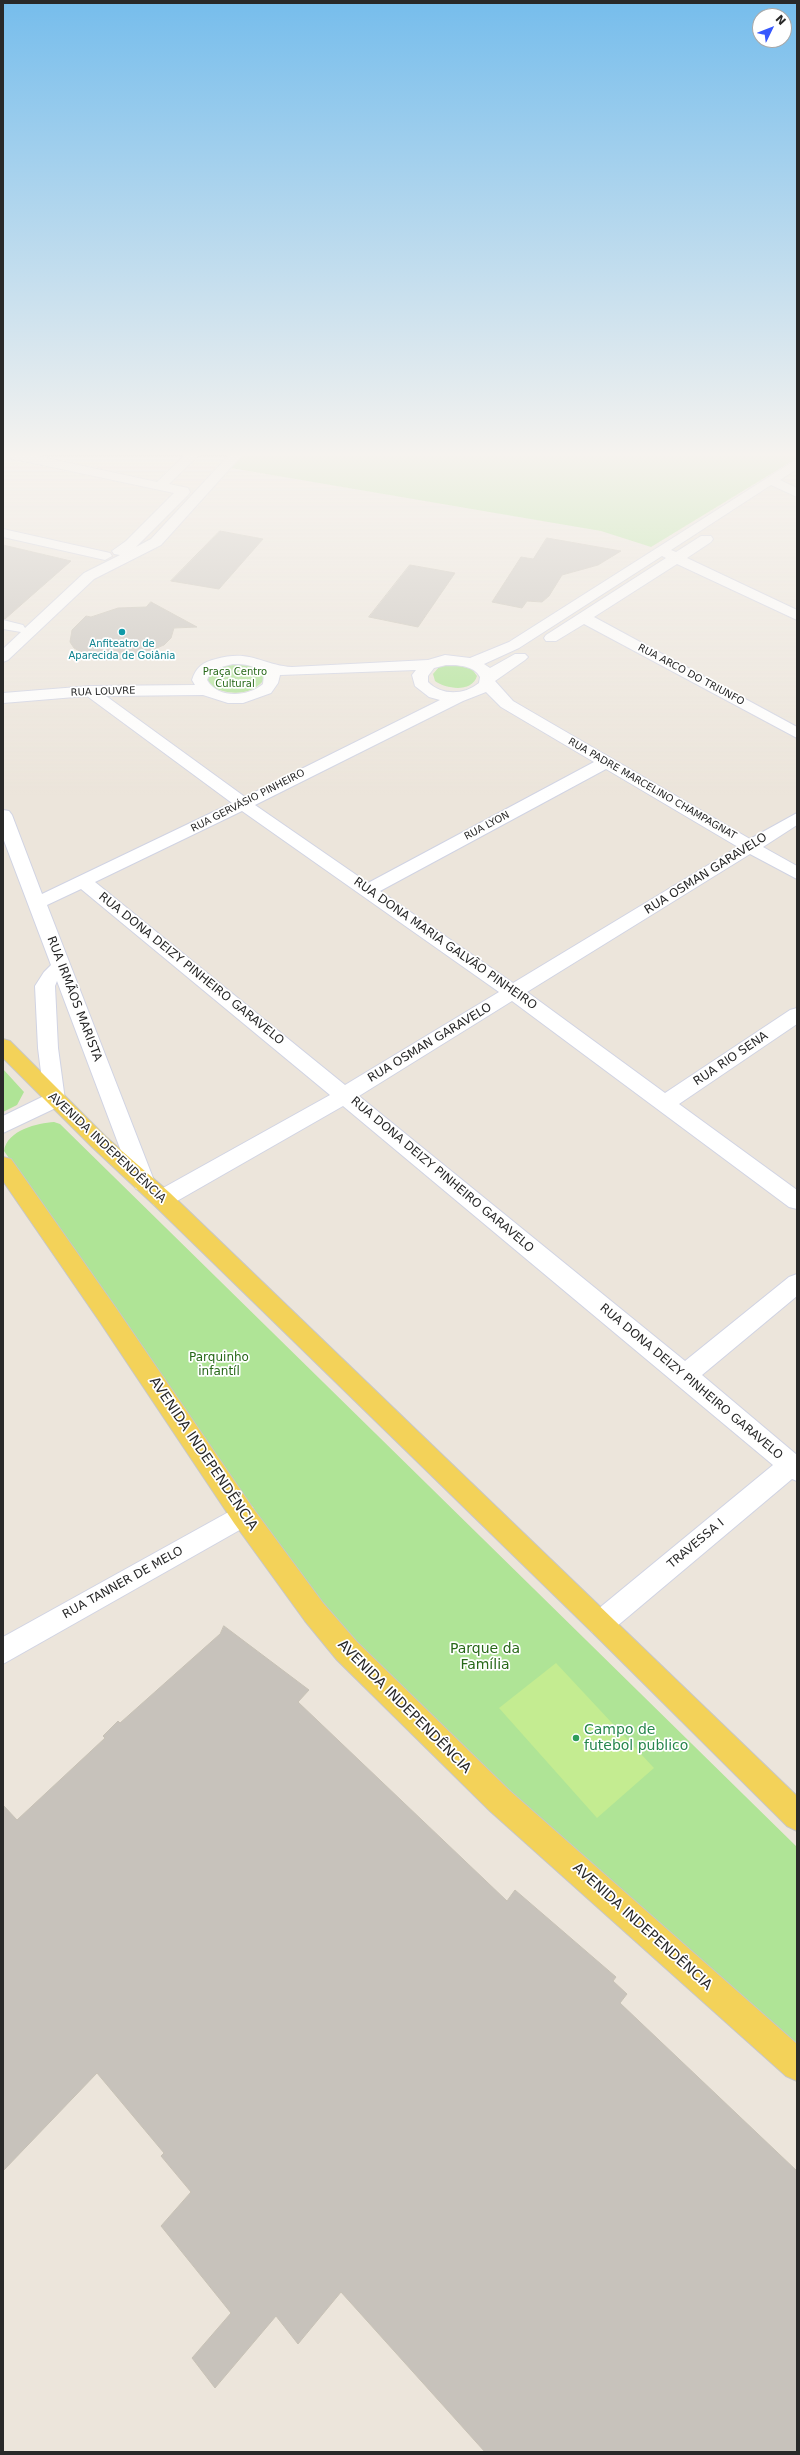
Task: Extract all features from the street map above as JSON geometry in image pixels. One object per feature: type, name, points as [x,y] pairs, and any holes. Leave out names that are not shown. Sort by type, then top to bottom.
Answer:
[{"type":"main road","name":"AVENIDA INDEPENDÊNCIA","points":[[3,1046],[55,1100],[162,1199],[797,1816]]},
{"type":"main road","name":"AVENIDA INDEPENDÊNCIA","points":[[3,1165],[108,1315],[243,1515],[314,1612],[347,1652],[382,1688],[500,1801],[797,2065]]},
{"type":"street","points":[[3,641],[77,569]]},
{"type":"street","points":[[3,657],[89,576],[105,569]]},
{"type":"street","points":[[429,665],[423,670],[419,680],[313,683],[264,691],[249,697],[232,699],[215,696],[201,683],[212,665],[233,659],[252,661],[270,670],[292,672],[429,665],[445,660],[472,663],[488,658],[514,645],[632,569]]},
{"type":"street","name":"RUA GERVÁSIO PINHEIRO","points":[[37,903],[84,882],[242,803],[464,696],[481,690],[494,673],[661,569]]},
{"type":"street","points":[[699,569],[797,616]]},
{"type":"street","name":"RUA ARCO DO TRIUNFO","points":[[584,618],[797,733]]},
{"type":"street","points":[[3,624],[18,628]]},
{"type":"street","name":"RUA PADRE MARCELINO CHAMPAGNAT","points":[[472,663],[483,670],[488,682],[507,704],[797,874]]},
{"type":"street","points":[[264,691],[273,679],[270,670]]},
{"type":"street","name":"RUA PADRE MARCELINO CHAMPAGNAT","points":[[419,680],[423,687],[435,694],[464,696],[507,704]]},
{"type":"street","name":"RUA LOUVRE","points":[[3,683],[201,683]]},
{"type":"street","name":"RUA LOUVRE","points":[[3,698],[201,683]]},
{"type":"street","name":"RUA DONA MARIA GALVÃO PINHEIRO","points":[[90,691],[242,803],[513,992],[797,1201]]},
{"type":"street","name":"RUA LYON","points":[[368,890],[606,762]]},
{"type":"street","name":"RUA IRMÃOS MARISTA","points":[[3,815],[144,1183]]},
{"type":"street","name":"RUA OSMAN GARAVELO","points":[[162,1199],[345,1095],[797,818]]},
{"type":"street","name":"RUA DONA DEIZY PINHEIRO GARAVELO","points":[[84,882],[685,1375],[794,1468]]},
{"type":"street","points":[[3,1125],[55,1100],[48,1048],[45,986],[51,976],[61,967]]},
{"type":"street","name":"RUA RIO SENA","points":[[665,1103],[797,1015]]},
{"type":"street","points":[[685,1375],[797,1283]]},
{"type":"street","name":"TRAVESSA I","points":[[600,1623],[794,1468]]},
{"type":"street","name":"RUA TANNER DE MELO","points":[[3,1651],[243,1515]]},
{"type":"green space","name":"Praça Centro Cultural","points":[[242,661],[263,670],[263,681],[257,686],[250,690],[236,693],[221,691],[207,685],[205,675],[209,670]]},
{"type":"green space","points":[[452,664],[472,669],[477,676],[474,681],[470,685],[458,688],[446,686],[435,681],[433,674],[439,667]]},
{"type":"green space","points":[[3,1069],[24,1092],[17,1105],[3,1112]]},
{"type":"green space","name":"Parque da Família","points":[[54,1122],[60,1124],[797,1847],[797,2049],[416,1706],[311,1593],[4,1151],[6,1144],[17,1133],[32,1126]]},
{"type":"green space","name":"Campo de futebol publico","points":[[556,1663],[654,1768],[597,1818],[499,1708]]},
{"type":"building","points":[[3,569],[62,569],[5,619],[3,619]]},
{"type":"building","points":[[183,569],[237,569],[219,589],[171,581]]},
{"type":"building","points":[[407,569],[430,569],[455,573],[418,627],[369,617]]},
{"type":"building","points":[[514,569],[585,569],[562,575],[549,596],[542,602],[527,601],[522,608],[492,602]]},
{"type":"building","name":"Anfiteatro de Aparecida de Goiânia","points":[[151,602],[197,627],[174,628],[171,638],[164,645],[135,657],[135,659],[105,660],[90,657],[74,648],[70,642],[72,630],[86,616],[91,617],[118,608],[146,607]]},
{"type":"building","points":[[224,1626],[309,1690],[298,1702],[507,1901],[515,1890],[616,1977],[613,1981],[627,1994],[620,2003],[797,2171],[797,2452],[485,2452],[341,2292],[298,2344],[276,2316],[215,2388],[192,2358],[231,2313],[161,2226],[191,2192],[161,2156],[164,2153],[97,2073],[3,2171],[3,1805],[17,1820],[105,1738],[103,1736],[118,1721],[120,1723],[220,1634]]},
{"type":"place","name":"Anfiteatro de Aparecida de Goiânia","points":[[122,632]]},
{"type":"place","name":"Campo de futebol publico","points":[[576,1738]]},
{"type":"park label","name":"Parquinho infantíl","points":[[219,1365]]}]
